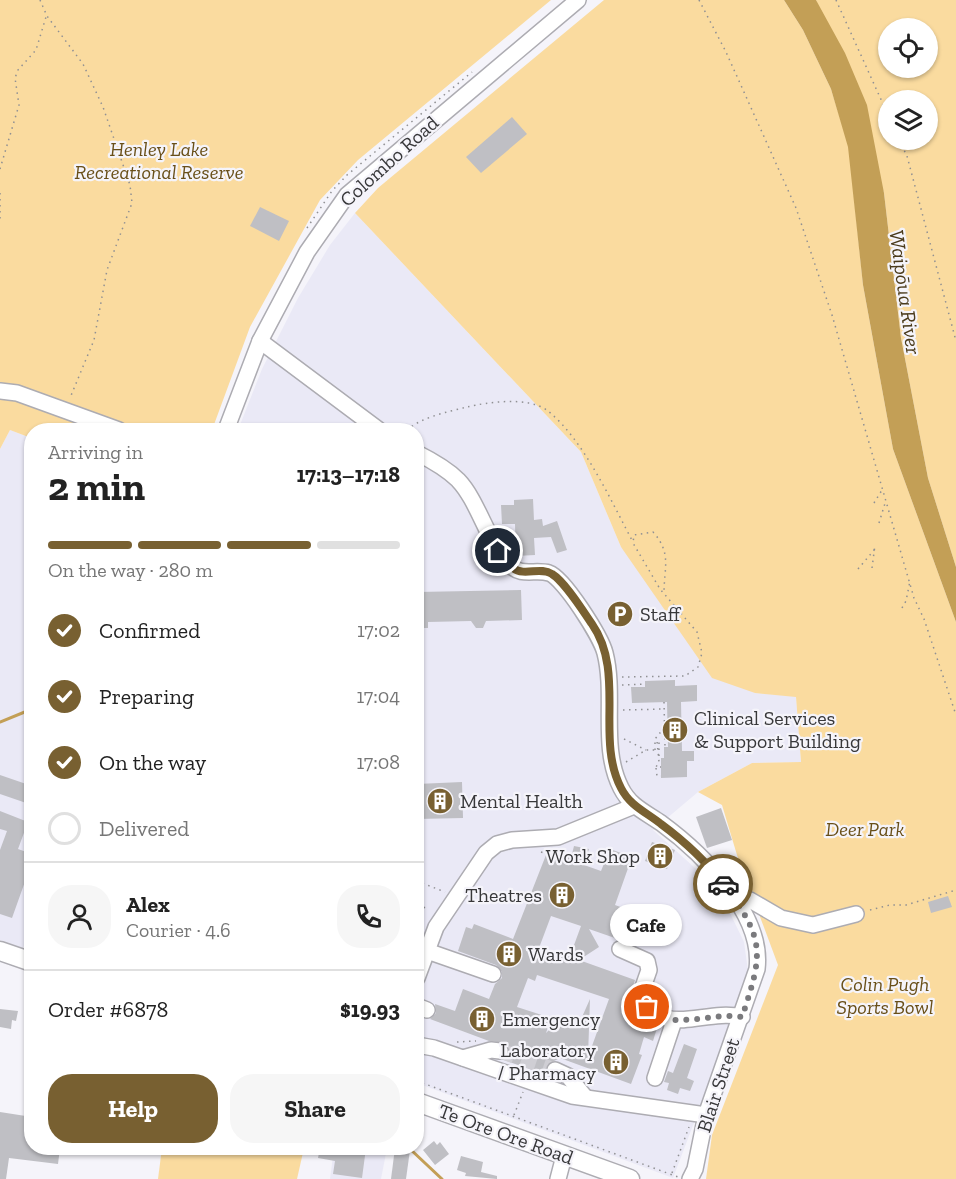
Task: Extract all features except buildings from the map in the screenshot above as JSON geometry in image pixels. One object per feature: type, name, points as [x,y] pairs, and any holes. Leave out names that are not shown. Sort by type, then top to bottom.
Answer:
[{"type":"main road","points":[[0,951],[24,957]]},
{"type":"main road","name":"Te Ore Ore Road","points":[[424,1105],[630,1179]]},
{"type":"street","name":"Colombo Road","points":[[229,423],[260,341],[307,252],[347,195],[578,0]]},
{"type":"street","points":[[260,341],[370,423]]},
{"type":"street","points":[[0,391],[17,393],[100,423]]},
{"type":"street","points":[[424,457],[459,481],[498,551],[512,568],[524,573],[541,571],[552,574],[568,592],[600,639],[609,682],[613,767],[621,789],[634,806],[558,837],[497,844],[486,853],[436,927],[424,959]]},
{"type":"street","name":"Blair Street","points":[[634,806],[661,823],[708,864],[739,904],[755,940],[758,959],[742,1017],[701,1114],[695,1176]]},
{"type":"street","points":[[739,904],[750,900],[781,918],[813,925],[856,914]]},
{"type":"street","points":[[620,950],[647,961],[649,970],[641,993],[647,1007],[658,1016],[674,1021],[726,1014],[742,1017]]},
{"type":"street","points":[[427,951],[493,974]]},
{"type":"street","points":[[655,1078],[674,1021]]},
{"type":"street","points":[[424,1047],[527,1081],[585,1097],[701,1114]]},
{"type":"street","points":[[463,1058],[491,1050],[500,1051]]},
{"type":"street","points":[[555,1070],[568,1076],[585,1097]]},
{"type":"street","points":[[558,1179],[564,1156]]},
{"type":"path","points":[[40,0],[47,16],[83,64],[104,107],[130,185],[132,203],[107,270],[94,340],[65,410]]},
{"type":"path","points":[[699,0],[726,52],[796,208],[832,315],[910,580],[956,715]]},
{"type":"path","points":[[836,0],[878,93]]},
{"type":"path","points":[[0,169],[19,105],[15,78],[18,70],[36,50],[47,16]]},
{"type":"path","points":[[904,150],[956,341]]},
{"type":"path","points":[[0,193],[0,220]]},
{"type":"path","points":[[421,423],[438,415],[495,402],[518,402],[546,410],[577,443],[664,593],[697,632],[702,653],[698,667],[685,676],[609,682]]},
{"type":"path","points":[[874,504],[883,490]]},
{"type":"path","points":[[879,524],[886,499]]},
{"type":"path","points":[[633,543],[634,536],[646,532],[653,532],[663,543],[666,552],[664,593]]},
{"type":"path","points":[[858,569],[875,547],[872,568]]},
{"type":"path","points":[[902,608],[906,601],[910,580]]},
{"type":"path","points":[[609,682],[645,684]]},
{"type":"path","points":[[611,738],[621,738],[646,750],[665,748],[664,702]]},
{"type":"path","points":[[610,710],[664,708]]},
{"type":"path","points":[[661,776],[657,776],[656,767],[659,756],[655,739],[664,727]]},
{"type":"path","points":[[613,767],[646,750]]},
{"type":"path","points":[[656,767],[661,767]]},
{"type":"path","points":[[535,851],[565,859]]},
{"type":"path","points":[[424,884],[457,897]]},
{"type":"path","points":[[856,914],[890,905],[906,905],[956,890]]},
{"type":"path","points":[[424,908],[426,903]]},
{"type":"path","points":[[449,1042],[482,1042]]},
{"type":"path","points":[[514,1116],[527,1081]]},
{"type":"path","points":[[424,1084],[681,1179]]},
{"type":"path","points":[[671,1174],[701,1114]]},
{"type":"shaded area","points":[[784,0],[816,0],[845,53],[867,105],[884,193],[901,338],[928,478],[956,567],[956,622],[893,449],[863,285],[848,147],[831,89],[803,30]]},
{"type":"shaded area","points":[[355,213],[581,452],[621,547],[755,693],[796,696],[801,762],[752,763],[698,792],[653,830],[695,868],[728,909],[744,942],[749,978],[673,1178],[424,1086],[424,423],[241,423],[262,369],[298,298],[330,245]]},
{"type":"shaded area","points":[[10,430],[24,435],[23,948],[0,940],[0,449]]},
{"type":"shaded area","points":[[333,1155],[386,1155],[381,1179],[330,1179]]},
{"type":"green space","name":"Henley Lake Recreational Reserve","points":[[0,0],[551,0],[358,160],[320,200],[250,327],[215,423],[24,423],[24,435],[10,430],[0,449]]},
{"type":"green space","points":[[604,0],[784,0],[803,30],[831,89],[849,147],[863,285],[893,449],[956,622],[956,1179],[706,1179],[712,1135],[778,965],[737,855],[722,805],[698,792],[752,763],[801,762],[796,697],[755,693],[712,678],[621,547],[581,452],[355,213],[378,188]]},
{"type":"green space","points":[[816,0],[956,0],[956,567],[928,478],[901,338],[884,193]]},
{"type":"green space","points":[[161,1155],[302,1155],[297,1179],[158,1179]]},
{"type":"waterway","points":[[0,722],[24,712]]},
{"type":"waterway","points":[[416,1155],[442,1179]]},
{"type":"tunnel","points":[[500,1051],[555,1070]]},
{"type":"way so far","points":[[647,1007],[658,1016],[674,1021],[726,1014],[742,1017],[757,969],[758,950],[739,904],[723,884]]},
{"type":"place","name":"Staff","points":[[620,614]]},
{"type":"place","name":"Clinical Services & Support Building","points":[[675,730]]},
{"type":"place","name":"Mental Health","points":[[440,801]]},
{"type":"place","name":"Work Shop","points":[[660,856]]},
{"type":"place","name":"Theatres","points":[[562,895]]},
{"type":"place","name":"Wards","points":[[509,954]]},
{"type":"place","name":"Cafe","points":[[647,1007]]},
{"type":"place","name":"Emergency","points":[[482,1019]]},
{"type":"place","name":"Laboratory / Pharmacy","points":[[616,1062]]},
{"type":"route","points":[[498,551],[512,568],[524,573],[541,571],[552,574],[593,626],[605,652],[609,670],[613,767],[621,789],[634,806],[661,823],[708,864],[723,884]]},
{"type":"water label","name":"Waipōua River","points":[[905,292]]},
{"type":"park label","name":"Deer Park","points":[[865,829]]},
{"type":"park label","name":"Colin Pugh Sports Bowl","points":[[885,996]]}]
